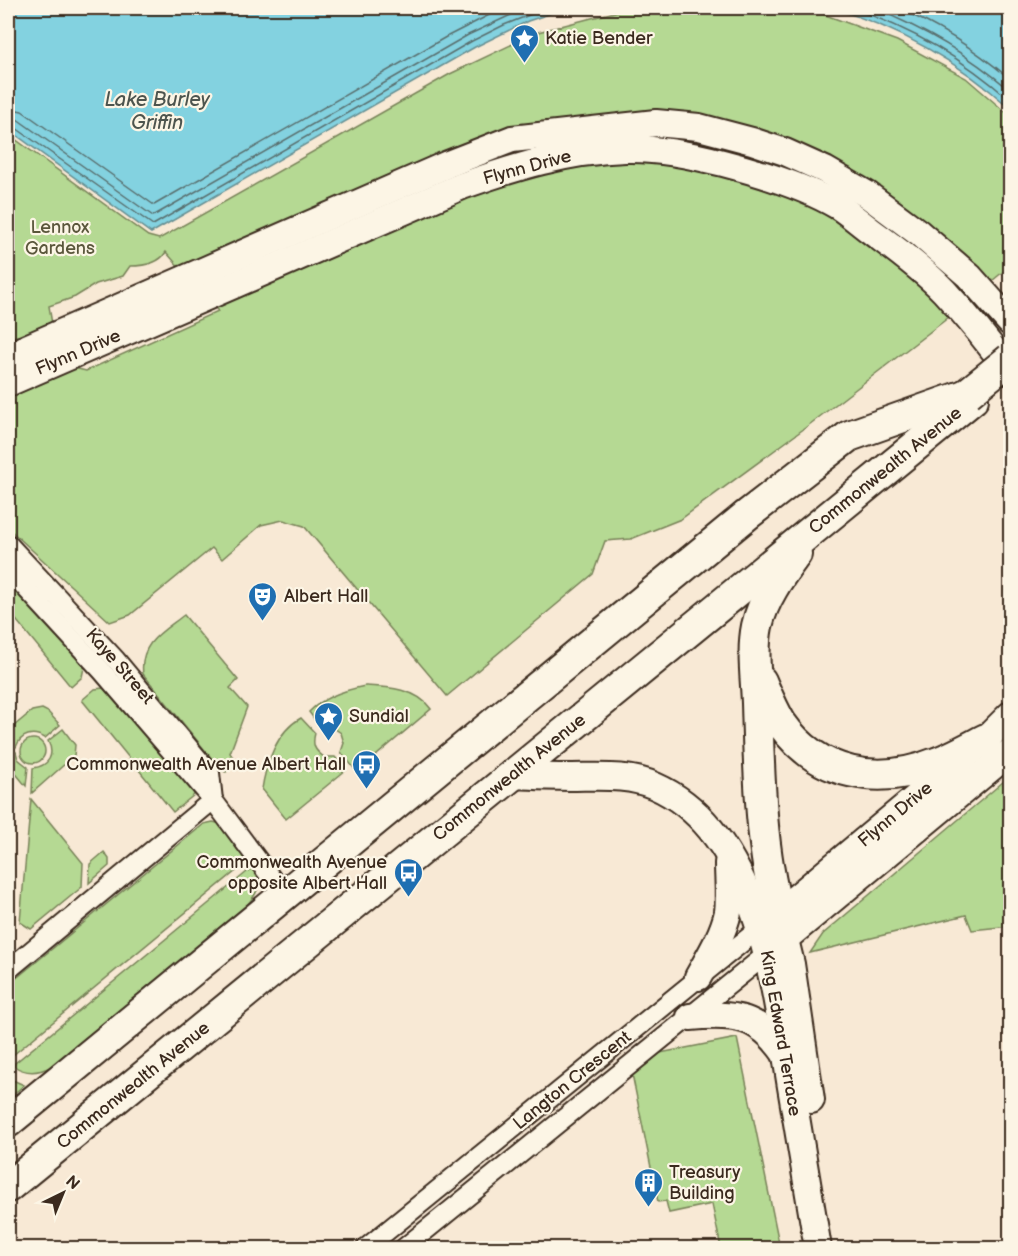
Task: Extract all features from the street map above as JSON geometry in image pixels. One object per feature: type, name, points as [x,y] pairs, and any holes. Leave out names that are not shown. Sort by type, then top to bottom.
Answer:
[{"type":"highway","name":"Commonwealth Avenue","points":[[8,1187],[812,529],[971,396],[1011,359]]},
{"type":"highway","name":"Commonwealth Avenue","points":[[8,1122],[747,515],[849,436],[971,396],[1011,370]]},
{"type":"highway","points":[[773,933],[759,756],[755,638],[765,603],[812,529]]},
{"type":"highway","points":[[756,664],[771,704],[785,728],[795,741],[835,767],[867,775],[906,772],[998,746]]},
{"type":"main road","name":"Flynn Drive","points":[[8,356],[448,164],[512,140],[656,123],[699,127],[752,141],[785,152],[825,170],[868,195],[919,233],[969,276],[1011,322]]},
{"type":"main road","name":"Flynn Drive","points":[[8,383],[462,186],[550,158],[593,151],[627,149],[682,152],[789,184],[838,206],[889,244],[943,290],[1011,370]]},
{"type":"main road","name":"Flynn Drive","points":[[773,933],[998,746],[1011,715]]},
{"type":"main road","name":"King Edward Terrace","points":[[511,775],[618,778],[643,781],[662,789],[692,810],[715,835],[791,964],[819,1158],[835,1248]]},
{"type":"main road","points":[[698,977],[719,937],[728,912],[727,854]]},
{"type":"main road","name":"King Edward Terrace","points":[[773,933],[786,1056],[802,1161],[819,1248]]},
{"type":"main road","points":[[690,1017],[719,1014],[750,1020],[768,1033],[786,1056]]},
{"type":"street","name":"Kaye Street","points":[[8,544],[116,660],[210,773],[213,800]]},
{"type":"street","name":"Kaye Street","points":[[8,569],[102,670],[213,800],[284,895]]},
{"type":"street","points":[[8,970],[213,800]]},
{"type":"street","name":"Langton Crescent","points":[[366,1248],[698,977],[773,933]]},
{"type":"street","name":"Langton Crescent","points":[[404,1248],[690,1017],[773,933]]},
{"type":"street","points":[[510,1130],[524,1150]]},
{"type":"street","points":[[425,1200],[431,1248]]},
{"type":"green space","name":"Lennox Gardens","points":[[630,8],[772,8],[820,13],[897,41],[966,78],[1010,116],[1010,266],[944,321],[805,428],[681,519],[631,539],[605,541],[593,574],[447,696],[304,526],[283,520],[261,525],[222,559],[212,548],[130,615],[110,622],[8,528],[8,406],[14,403],[12,394],[74,368],[86,371],[218,311],[166,252],[155,262],[130,266],[123,276],[96,284],[75,297],[49,306],[52,324],[36,334],[8,337],[8,134],[148,236],[159,239],[450,74],[538,32]]},
{"type":"green space","points":[[8,581],[85,663],[82,677],[71,687],[8,610]]},
{"type":"green space","points":[[184,615],[238,680],[230,688],[247,707],[230,753],[234,759],[226,772],[221,770],[143,674],[143,663],[148,646],[160,633]]},
{"type":"green space","points":[[365,686],[392,688],[410,693],[425,702],[431,709],[357,772],[341,752],[344,743],[341,733],[332,727],[321,728],[309,712],[321,702],[335,695]]},
{"type":"green space","points":[[95,689],[107,689],[193,791],[194,795],[173,812],[82,700]]},
{"type":"green space","points":[[42,709],[60,725],[45,738],[32,734],[21,739],[16,747],[8,746],[8,731],[32,711]]},
{"type":"green space","points":[[301,718],[315,733],[314,744],[318,752],[324,757],[335,757],[346,770],[286,819],[262,789],[266,769],[279,739]]},
{"type":"green space","points":[[63,729],[75,745],[74,756],[32,793],[33,768],[47,762],[51,755],[48,741]]},
{"type":"green space","points":[[33,739],[42,742],[45,751],[42,760],[33,763],[24,760],[21,751],[24,742]]},
{"type":"green space","points":[[8,751],[16,752],[18,759],[28,767],[26,786],[8,764]]},
{"type":"green space","points":[[1010,776],[1010,926],[972,930],[966,915],[810,953],[823,934]]},
{"type":"green space","points":[[31,799],[83,863],[82,887],[31,929],[20,922]]},
{"type":"green space","points":[[213,822],[221,824],[248,861],[13,1055],[8,1049],[8,985],[204,824]]},
{"type":"green space","points":[[104,852],[109,859],[109,866],[89,883],[90,864]]},
{"type":"green space","points":[[253,867],[258,879],[258,889],[244,908],[50,1067],[32,1072],[14,1066],[15,1063]]},
{"type":"green space","points":[[737,1038],[780,1248],[721,1248],[712,1204],[669,1213],[666,1201],[658,1202],[629,1059]]},
{"type":"green space","points":[[8,1078],[24,1085],[8,1099]]},
{"type":"water","name":"Lake Burley Griffin","points":[[8,8],[567,8],[528,21],[475,47],[151,233],[8,129]]},
{"type":"water","points":[[832,8],[1010,8],[1010,108],[970,76],[927,48],[881,26]]},
{"type":"place","name":"Katie Bender","points":[[524,64]]},
{"type":"place","name":"Albert Hall","points":[[263,622]]},
{"type":"place","name":"Sundial","points":[[328,742]]},
{"type":"place","name":"Commonwealth Avenue Albert Hall","points":[[367,790]]},
{"type":"place","name":"Commonwealth Avenue opposite Albert Hall","points":[[408,898]]},
{"type":"place","name":"Treasury Building","points":[[648,1208]]}]
